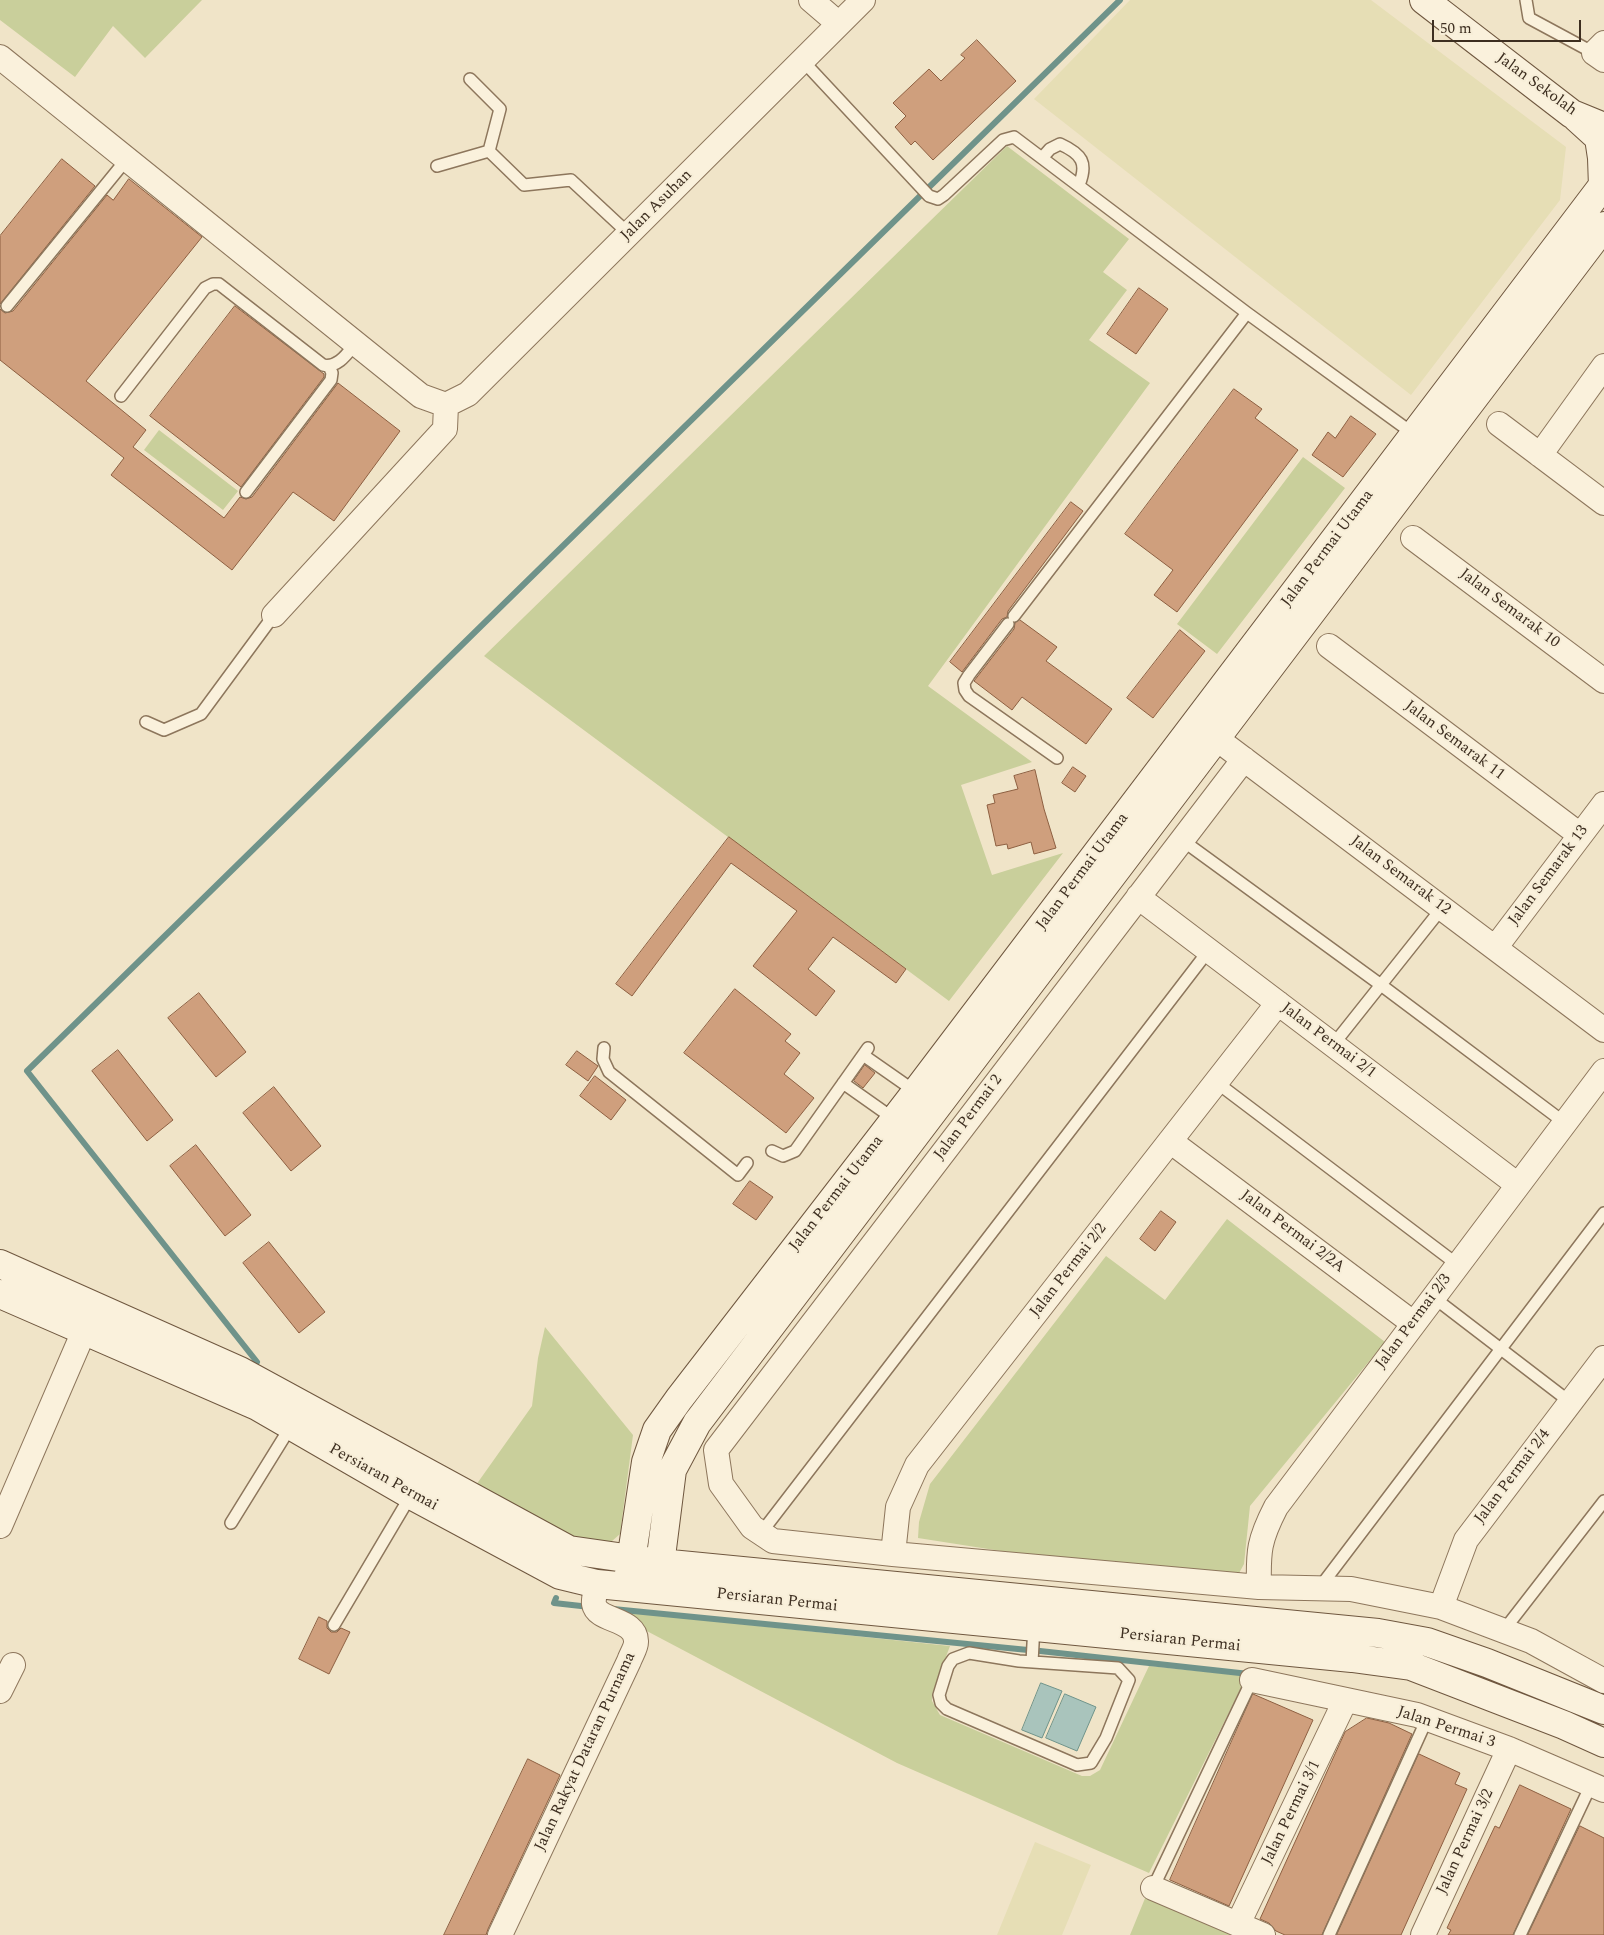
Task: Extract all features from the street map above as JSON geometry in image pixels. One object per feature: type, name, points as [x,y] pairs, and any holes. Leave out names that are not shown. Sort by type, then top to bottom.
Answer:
[{"type":"street","points":[[811,0],[839,24]]},
{"type":"street","name":"Jalan Asuhan","points":[[446,405],[468,394],[863,0]]},
{"type":"street","name":"Jalan Sekolah","points":[[1424,0],[1572,114],[1604,127]]},
{"type":"street","name":"Jalan Sekolah","points":[[1450,0],[1604,118]]},
{"type":"street","points":[[0,57],[421,396],[446,405],[445,429],[274,615]]},
{"type":"street","points":[[1572,114],[1599,138],[1603,186]]},
{"type":"street","name":"Jalan Permai Utama","points":[[627,1587],[646,1462],[657,1430],[685,1391],[891,1137],[1206,730],[1424,442],[1603,186]]},
{"type":"street","name":"Jalan Permai Utama","points":[[1424,442],[1604,226]]},
{"type":"street","points":[[1540,455],[1604,366]]},
{"type":"street","points":[[1499,424],[1604,503]]},
{"type":"street","name":"Jalan Semarak 10","points":[[1414,538],[1604,681]]},
{"type":"street","name":"Jalan Semarak 11","points":[[1329,646],[1580,836]]},
{"type":"street","name":"Jalan Permai Utama","points":[[658,1590],[672,1470],[697,1423],[891,1137],[916,1092],[1206,730]]},
{"type":"street","name":"Jalan Semarak 12","points":[[1206,730],[1604,1030]]},
{"type":"street","name":"Jalan Permai 2","points":[[761,1533],[752,1527],[721,1484],[716,1450],[1244,759]]},
{"type":"street","name":"Jalan Semarak 13","points":[[1495,948],[1604,804]]},
{"type":"street","name":"Jalan Permai 2/1","points":[[1138,897],[1518,1185]]},
{"type":"street","name":"Jalan Permai 2/2","points":[[893,1554],[898,1507],[918,1465],[1278,1002]]},
{"type":"street","name":"Jalan Permai 2/3","points":[[1259,1587],[1258,1557],[1264,1532],[1276,1507],[1604,1071]]},
{"type":"street","points":[[891,1137],[926,1174]]},
{"type":"street","name":"Jalan Permai 2/2A","points":[[1170,1140],[1413,1323]]},
{"type":"street","name":"Persiaran Permai","points":[[0,1264],[240,1371],[569,1550],[660,1563],[1378,1632],[1427,1642],[1487,1663],[1598,1687]]},
{"type":"street","name":"Persiaran Permai","points":[[0,1294],[257,1406],[411,1495],[560,1575],[597,1584],[1352,1658],[1411,1666],[1564,1725],[1604,1743]]},
{"type":"street","points":[[0,1526],[84,1331]]},
{"type":"street","name":"Jalan Permai 2/4","points":[[1441,1607],[1466,1540],[1570,1402],[1601,1368]]},
{"type":"street","points":[[761,1533],[773,1541],[893,1554],[1259,1587],[1351,1589],[1441,1607],[1531,1640],[1598,1687],[1564,1725]]},
{"type":"street","name":"Jalan Rakyat Dataran Purnama","points":[[500,1935],[580,1752],[630,1661],[636,1642],[634,1632],[627,1626],[598,1610],[594,1604],[597,1584]]},
{"type":"street","points":[[0,1691],[13,1665]]},
{"type":"street","name":"Jalan Permai 3","points":[[1252,1680],[1427,1719],[1509,1749],[1598,1788]]},
{"type":"street","name":"Jalan Permai 3/1","points":[[1238,1924],[1345,1701]]},
{"type":"street","name":"Jalan Permai 3/2","points":[[1423,1935],[1509,1749]]},
{"type":"street","points":[[1154,1888],[1263,1935]]},
{"type":"lane","points":[[1526,0],[1529,18],[1601,52]]},
{"type":"lane","points":[[803,61],[926,192],[938,199],[1003,140],[1014,137],[1424,442]]},
{"type":"lane","points":[[470,78],[500,109],[489,151]]},
{"type":"lane","points":[[1042,158],[1050,149],[1060,144],[1073,150],[1082,160],[1084,172],[1079,185]]},
{"type":"lane","points":[[489,151],[524,185],[571,180],[629,234]]},
{"type":"lane","points":[[437,166],[489,151]]},
{"type":"lane","points":[[7,306],[126,160]]},
{"type":"lane","points":[[121,396],[205,288],[213,284],[219,284],[323,364],[329,366],[337,363],[355,344]]},
{"type":"lane","points":[[1057,758],[969,696],[965,690],[964,683],[1247,312]]},
{"type":"lane","points":[[246,492],[332,380],[329,366]]},
{"type":"lane","points":[[146,722],[164,730],[201,714],[274,615]]},
{"type":"lane","points":[[1182,840],[1381,985],[1565,1123]]},
{"type":"lane","points":[[1333,1045],[1442,908]]},
{"type":"lane","points":[[761,1533],[1209,950]]},
{"type":"lane","points":[[604,1048],[605,1067],[609,1072],[738,1175],[747,1163]]},
{"type":"lane","points":[[772,1151],[783,1156],[795,1150],[865,1052],[916,1092]]},
{"type":"lane","points":[[1216,1082],[1458,1264]]},
{"type":"lane","points":[[843,1083],[891,1137]]},
{"type":"lane","points":[[1319,1589],[1604,1212]]},
{"type":"lane","points":[[1433,1297],[1570,1402]]},
{"type":"lane","points":[[231,1523],[291,1426]]},
{"type":"lane","points":[[334,1625],[411,1495]]},
{"type":"lane","points":[[1504,1630],[1604,1501]]},
{"type":"lane","points":[[1032,1662],[1034,1626]]},
{"type":"lane","points":[[969,1653],[1032,1662],[1118,1668],[1129,1680],[1106,1738],[1091,1763],[1078,1765],[947,1709],[941,1703],[940,1690],[948,1666],[962,1654],[969,1653]]},
{"type":"lane","points":[[1154,1888],[1252,1680]]},
{"type":"lane","points":[[1329,1935],[1427,1719]]},
{"type":"lane","points":[[1520,1935],[1598,1788]]},
{"type":"shaded area","points":[[1130,0],[1371,0],[1566,147],[1560,200],[1411,395],[1034,99]]},
{"type":"shaded area","points":[[1035,1842],[1091,1865],[1062,1935],[997,1935]]},
{"type":"green space","points":[[0,0],[202,0],[145,58],[113,26],[75,77],[0,20]]},
{"type":"green space","points":[[1007,146],[1129,239],[1103,272],[1127,290],[1089,340],[1150,383],[928,686],[1032,762],[961,785],[992,875],[1063,853],[949,1001],[484,656]]},
{"type":"green space","points":[[159,430],[238,491],[223,510],[144,450]]},
{"type":"green space","points":[[1303,457],[1345,488],[1217,654],[1177,624]]},
{"type":"green space","points":[[1227,1219],[1385,1342],[1250,1506],[1244,1564],[1238,1575],[1001,1551],[918,1538],[919,1522],[930,1484],[1106,1256],[1165,1300]]},
{"type":"green space","points":[[545,1327],[633,1435],[620,1534],[602,1550],[570,1544],[476,1485],[532,1406],[538,1358]]},
{"type":"green space","points":[[607,1610],[950,1646],[932,1694],[932,1701],[940,1715],[1082,1776],[1090,1776],[1100,1770],[1149,1666],[1247,1676],[1149,1873],[897,1763]]},
{"type":"green space","points":[[1148,1891],[1243,1935],[1130,1935]]},
{"type":"water","points":[[1041,1683],[1062,1691],[1042,1738],[1022,1730]]},
{"type":"water","points":[[1065,1694],[1096,1707],[1077,1751],[1046,1738]]},
{"type":"building","points":[[977,40],[1016,81],[933,160],[915,141],[911,145],[895,127],[906,116],[893,103],[929,69],[941,81],[965,58],[961,55]]},
{"type":"building","points":[[62,159],[95,186],[0,304],[0,236]]},
{"type":"building","points":[[129,179],[202,237],[86,381],[146,430],[133,447],[224,518],[240,497],[246,499],[252,497],[338,383],[400,431],[334,521],[293,492],[232,570],[111,475],[124,458],[0,360],[0,309],[5,313],[13,311],[107,195],[113,200]]},
{"type":"building","points":[[1139,288],[1168,309],[1136,354],[1107,334]]},
{"type":"building","points":[[235,306],[324,374],[324,377],[241,487],[150,416]]},
{"type":"building","points":[[1234,389],[1262,409],[1255,418],[1298,450],[1177,612],[1154,595],[1173,570],[1125,534]]},
{"type":"building","points":[[1351,416],[1376,434],[1343,477],[1312,455],[1328,432],[1335,438]]},
{"type":"building","points":[[1071,502],[1083,511],[1008,611],[1007,617],[1002,619],[962,672],[950,662]]},
{"type":"building","points":[[1020,620],[1057,647],[1046,661],[1112,709],[1086,744],[1022,697],[1012,710],[974,681],[1014,629],[1015,623]]},
{"type":"building","points":[[1180,630],[1205,651],[1153,718],[1127,698]]},
{"type":"building","points":[[1073,767],[1086,776],[1075,792],[1062,783]]},
{"type":"building","points":[[1035,770],[1056,848],[1034,854],[1031,842],[1008,849],[1007,844],[996,846],[987,805],[995,803],[993,795],[1018,789],[1014,776]]},
{"type":"building","points":[[729,837],[906,969],[896,983],[833,937],[808,969],[835,991],[816,1016],[753,966],[797,911],[731,863],[632,996],[616,984]]},
{"type":"building","points":[[735,989],[791,1034],[785,1041],[800,1053],[784,1074],[814,1098],[786,1133],[684,1053]]},
{"type":"building","points":[[199,993],[246,1052],[216,1077],[168,1018]]},
{"type":"building","points":[[118,1050],[173,1120],[147,1141],[92,1071]]},
{"type":"building","points":[[577,1051],[598,1066],[588,1081],[566,1065]]},
{"type":"building","points":[[865,1065],[875,1073],[863,1088],[854,1081]]},
{"type":"building","points":[[595,1076],[626,1100],[611,1120],[580,1096]]},
{"type":"building","points":[[274,1087],[321,1146],[291,1171],[243,1113]]},
{"type":"building","points":[[196,1145],[251,1215],[225,1236],[170,1166]]},
{"type":"building","points":[[750,1181],[773,1197],[756,1220],[733,1204]]},
{"type":"building","points":[[1161,1211],[1176,1222],[1155,1251],[1140,1239]]},
{"type":"building","points":[[269,1242],[325,1312],[299,1333],[243,1263]]},
{"type":"building","points":[[319,1617],[327,1621],[327,1628],[331,1632],[337,1632],[341,1628],[350,1632],[329,1674],[299,1659]]},
{"type":"building","points":[[1253,1694],[1313,1720],[1229,1906],[1170,1880]]},
{"type":"building","points":[[1367,1718],[1389,1723],[1412,1734],[1322,1935],[1285,1935],[1260,1919],[1345,1732]]},
{"type":"building","points":[[1419,1754],[1460,1773],[1455,1784],[1467,1789],[1401,1935],[1337,1935]]},
{"type":"building","points":[[528,1759],[560,1775],[486,1935],[444,1935]]},
{"type":"building","points":[[1520,1785],[1571,1809],[1513,1935],[1448,1935],[1451,1930],[1447,1928],[1495,1826],[1499,1828]]},
{"type":"building","points":[[1580,1826],[1604,1838],[1604,1935],[1528,1935]]},
{"type":"waterway","points":[[257,1362],[27,1071],[1120,0]]},
{"type":"waterway","points":[[556,1598],[554,1603],[590,1607]]},
{"type":"waterway","points":[[613,1609],[1028,1650]]},
{"type":"waterway","points":[[1040,1651],[1249,1674]]}]
